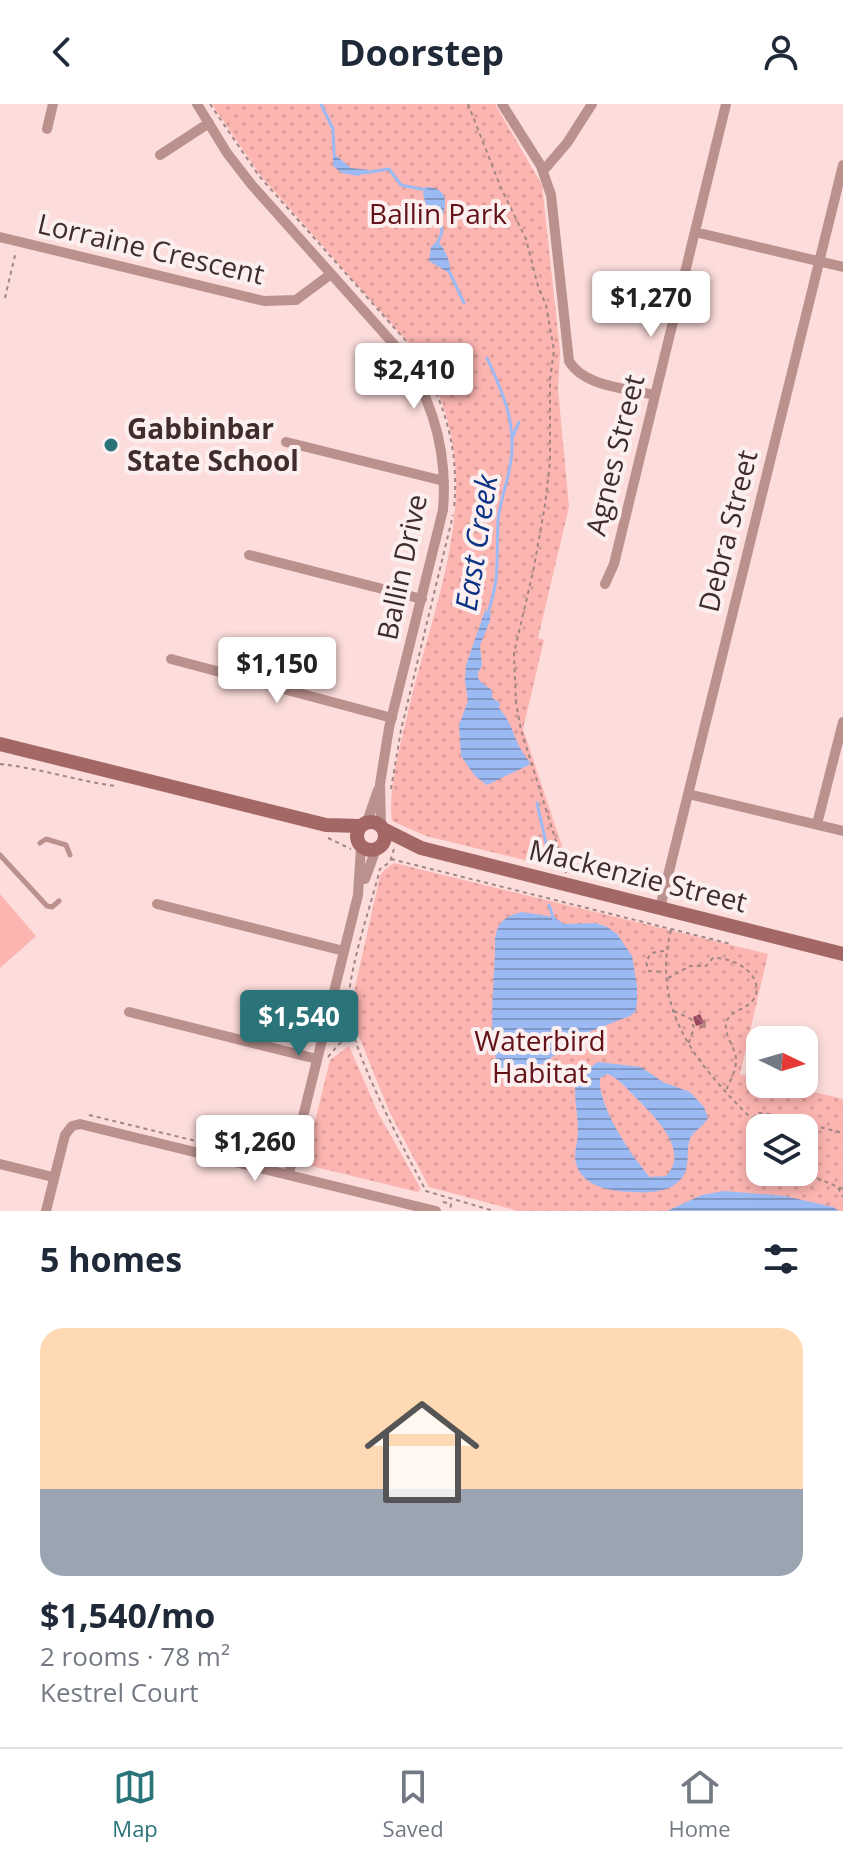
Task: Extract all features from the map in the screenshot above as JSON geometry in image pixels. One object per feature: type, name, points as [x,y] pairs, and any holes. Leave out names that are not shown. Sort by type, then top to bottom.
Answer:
[{"type":"main road","name":"Mackenzie Street","points":[[0,744],[843,954]]},
{"type":"street","points":[[47,129],[53,104]]},
{"type":"street","name":"Ballin Drive","points":[[197,104],[251,184],[398,349],[417,377],[436,423],[443,456],[439,528],[392,718],[380,784],[377,839],[358,895],[321,1060],[289,1173]]},
{"type":"street","points":[[502,104],[543,171],[551,195],[569,361],[575,370],[588,379],[654,395]]},
{"type":"street","points":[[543,171],[567,143],[592,104]]},
{"type":"street","name":"Agnes Street","points":[[605,584],[614,564],[726,104]]},
{"type":"street","points":[[160,155],[209,123]]},
{"type":"street","name":"Debra Street","points":[[660,908],[843,165]]},
{"type":"street","points":[[695,232],[843,267]]},
{"type":"street","name":"Lorraine Crescent","points":[[0,237],[264,301],[296,300],[331,274]]},
{"type":"street","points":[[286,442],[444,481]]},
{"type":"street","points":[[249,555],[422,599]]},
{"type":"street","points":[[171,659],[392,718]]},
{"type":"street","points":[[817,824],[843,722]]},
{"type":"street","points":[[688,794],[843,831]]},
{"type":"street","points":[[157,904],[344,951]]},
{"type":"street","points":[[129,1012],[321,1060]]},
{"type":"street","points":[[46,1211],[65,1135],[72,1126],[80,1124],[436,1211]]},
{"type":"street","points":[[0,1164],[53,1177]]},
{"type":"lane","points":[[40,843],[46,839],[60,842],[66,845],[70,855]]},
{"type":"lane","points":[[0,855],[41,901],[52,907],[59,901]]},
{"type":"path","points":[[210,104],[259,176],[407,342],[431,379],[447,420],[456,474],[454,512],[401,730],[389,801]]},
{"type":"path","points":[[468,104],[501,188],[526,239],[546,305],[554,350],[550,379],[550,462],[545,505],[514,653],[516,703],[521,730],[566,874]]},
{"type":"path","points":[[5,298],[19,242]]},
{"type":"path","points":[[0,764],[22,766],[102,786],[120,787]]},
{"type":"path","points":[[494,1211],[426,1191],[385,1110],[354,1035],[348,1005],[356,960],[380,869],[377,839],[671,929],[731,944]]},
{"type":"path","points":[[671,929],[665,972],[673,1010],[688,1046],[702,1066],[747,1114]]},
{"type":"path","points":[[665,972],[649,971],[646,962],[651,953],[666,951]]},
{"type":"path","points":[[666,979],[690,966],[706,966],[713,958],[718,958],[741,966],[755,982],[756,993],[751,1002],[728,1017],[726,1022],[725,1028],[736,1058],[726,1091]]},
{"type":"path","points":[[673,1010],[691,1019],[694,1028],[688,1046]]},
{"type":"path","points":[[321,1060],[354,1035]]},
{"type":"path","points":[[818,1127],[843,1133]]},
{"type":"path","points":[[818,1177],[843,1189]]},
{"type":"path","points":[[837,1187],[843,1197]]},
{"type":"green space","name":"Ballin Park","points":[[212,104],[495,104],[542,185],[560,351],[558,389],[569,507],[538,638],[544,640],[523,729],[569,867],[566,870],[426,836],[392,821],[391,798],[397,761],[451,539],[456,493],[453,448],[442,402],[419,355],[260,175]]},
{"type":"green space","name":"Waterbird Habitat","points":[[394,863],[768,954],[751,1026],[746,1026],[746,1048],[740,1074],[746,1076],[746,1098],[818,1098],[818,1093],[843,1099],[843,1211],[518,1211],[429,1187],[389,1111],[358,1034],[351,1005],[380,876]]},
{"type":"green space","points":[[0,894],[36,936],[0,968]]},
{"type":"green space","points":[[349,1046],[378,1113],[421,1189],[418,1192],[311,1166],[306,1158],[330,1060]]},
{"type":"water","points":[[333,153],[351,168],[370,170],[358,176],[342,173],[333,166]]},
{"type":"water","points":[[425,187],[442,193],[445,203],[440,222],[429,216],[423,194]]},
{"type":"water","points":[[437,241],[447,256],[449,273],[429,261],[431,247]]},
{"type":"water","points":[[486,608],[486,616],[491,612],[490,621],[480,645],[482,666],[478,677],[492,690],[492,698],[500,703],[499,708],[530,762],[487,785],[475,776],[461,756],[459,725],[468,701],[466,665]]},
{"type":"water","points":[[522,912],[554,917],[564,924],[596,923],[617,934],[632,956],[637,1001],[636,1011],[630,1016],[589,1032],[520,1079],[503,1077],[497,1064],[492,1011],[496,933],[503,921]]},
{"type":"water","points":[[598,1062],[641,1067],[663,1082],[690,1092],[704,1107],[708,1118],[690,1138],[682,1178],[668,1188],[644,1192],[604,1188],[581,1175],[575,1157],[578,1132],[576,1077]],"holes":[[[607,1074],[623,1084],[667,1134],[674,1156],[673,1166],[666,1176],[650,1177],[617,1130],[601,1089],[600,1078]]]},
{"type":"water","points":[[724,1191],[785,1196],[839,1211],[667,1211],[702,1195]]},
{"type":"building","points":[[700,1014],[704,1023],[696,1026],[693,1017]]},
{"type":"waterway","name":"East Creek","points":[[321,104],[333,129],[334,153]]},
{"type":"waterway","name":"East Creek","points":[[364,173],[389,169],[401,185],[426,190]]},
{"type":"waterway","name":"East Creek","points":[[437,244],[442,232],[439,217]]},
{"type":"waterway","name":"East Creek","points":[[449,271],[464,303]]},
{"type":"waterway","name":"East Creek","points":[[486,618],[496,580],[498,520],[512,451],[510,423],[487,358]]},
{"type":"waterway","points":[[513,436],[519,422]]},
{"type":"waterway","name":"East Creek","points":[[537,803],[551,865]]},
{"type":"waterway","name":"East Creek","points":[[549,905],[554,920]]},
{"type":"waterway","name":"East Creek","points":[[569,1070],[577,1079]]},
{"type":"place","name":"Gabbinbar State School","points":[[111,445]]}]
